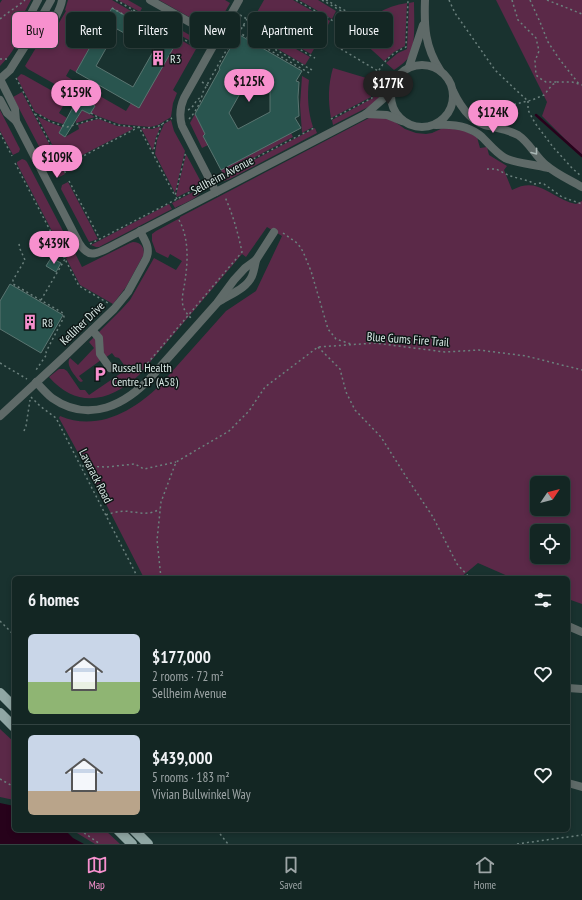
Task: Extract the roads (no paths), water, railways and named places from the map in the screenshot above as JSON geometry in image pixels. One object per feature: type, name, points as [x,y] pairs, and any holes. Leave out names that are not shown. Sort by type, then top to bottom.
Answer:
[{"type":"main road","points":[[0,692],[12,705]]},
{"type":"main road","points":[[0,713],[12,725]]},
{"type":"main road","points":[[120,832],[132,844]]},
{"type":"main road","points":[[136,832],[148,844]]},
{"type":"street","points":[[32,12],[38,0]]},
{"type":"street","points":[[44,12],[51,0]]},
{"type":"street","points":[[58,12],[62,0]]},
{"type":"street","points":[[150,0],[190,22]]},
{"type":"street","points":[[232,12],[239,0]]},
{"type":"street","points":[[425,0],[424,23],[429,49],[440,70],[447,77],[458,100],[469,115],[482,124],[506,130],[518,135],[527,142],[541,160],[550,168],[582,187]]},
{"type":"street","points":[[408,67],[424,23]]},
{"type":"street","points":[[16,121],[15,109],[0,79],[10,70],[24,48]]},
{"type":"street","points":[[212,48],[183,100],[180,117],[184,130],[219,190]]},
{"type":"street","points":[[406,122],[398,116],[393,108],[391,99],[391,89],[397,76],[408,67],[422,64],[432,66],[440,70]]},
{"type":"street","name":"Sellheim Avenue","points":[[16,121],[78,240],[85,251],[97,254],[366,114],[383,99],[393,84]]},
{"type":"street","points":[[432,125],[441,120],[448,113],[453,100],[452,88]]},
{"type":"street","points":[[0,100],[7,113],[16,121]]},
{"type":"street","points":[[366,114],[387,115],[419,127],[445,125],[467,128],[480,135],[496,151],[507,159],[550,168]]},
{"type":"street","name":"Kelliher Drive","points":[[0,416],[34,380],[92,330],[122,300],[147,258],[148,246],[140,231]]},
{"type":"street","points":[[34,380],[52,398],[73,409],[90,410],[105,408],[131,396],[144,386],[217,303],[228,286],[244,269],[256,260],[277,232]]},
{"type":"street","points":[[217,303],[240,289],[248,282],[253,274],[256,260]]},
{"type":"street","points":[[92,330],[99,338],[99,349],[101,355],[110,368]]},
{"type":"street","points":[[570,627],[582,632]]},
{"type":"street","points":[[570,688],[582,689]]},
{"type":"street","points":[[570,784],[582,787]]},
{"type":"waterway","points":[[536,115],[582,156]]},
{"type":"place","name":"R3","points":[[158,58]]},
{"type":"place","name":"R8","points":[[30,322]]},
{"type":"place","name":"Russell Health Centre, 1P (A58)","points":[[100,374]]}]
